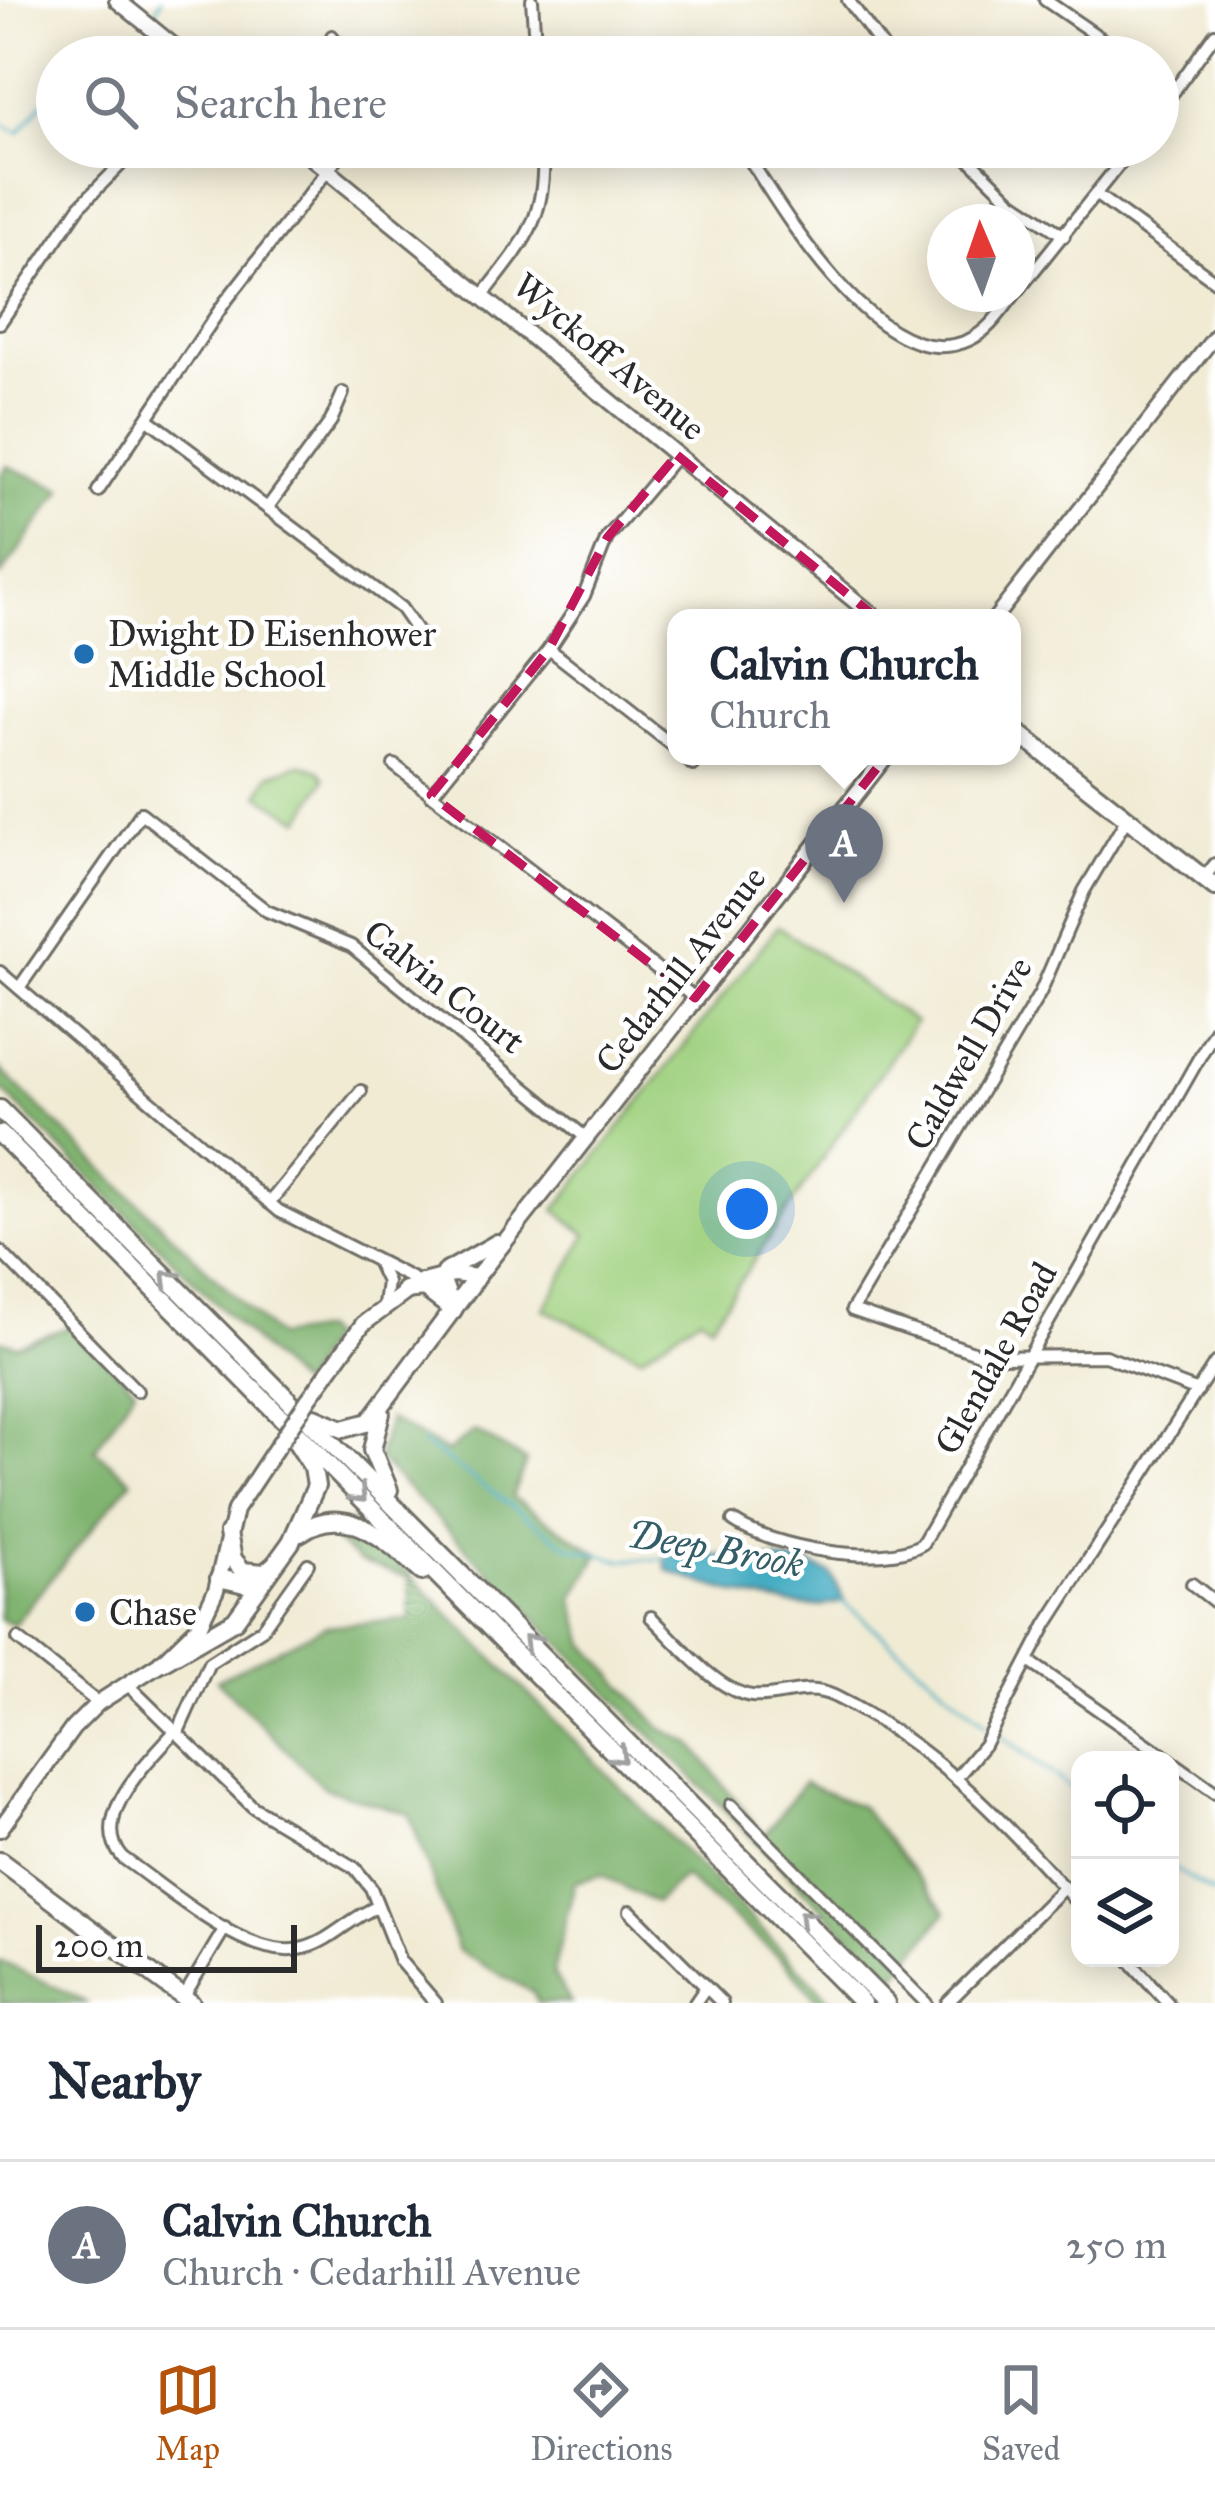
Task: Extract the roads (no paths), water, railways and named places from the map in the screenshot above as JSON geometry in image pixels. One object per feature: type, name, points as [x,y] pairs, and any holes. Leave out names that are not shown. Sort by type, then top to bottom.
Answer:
[{"type":"main road","points":[[118,0],[162,36]]},
{"type":"main road","name":"Wyckoff Avenue","points":[[326,168],[865,609]]},
{"type":"main road","points":[[1021,735],[1126,820],[1211,877]]},
{"type":"main road","name":"Cedarhill Avenue","points":[[413,1286],[454,1274],[477,1277],[879,765]]},
{"type":"main road","points":[[0,1109],[886,2003]]},
{"type":"main road","points":[[0,1134],[862,2003]]},
{"type":"main road","name":"Cedarhill Avenue","points":[[0,1829],[50,1754],[98,1703],[162,1662],[199,1626],[218,1584],[228,1533],[243,1495],[353,1336],[384,1304],[489,1248],[522,1219]]},
{"type":"main road","points":[[252,1361],[334,1428],[361,1426],[384,1407],[477,1277]]},
{"type":"main road","points":[[413,1286],[444,1286],[453,1310]]},
{"type":"main road","points":[[162,1662],[224,1629],[263,1585],[314,1496],[313,1468],[188,1322]]},
{"type":"main road","points":[[384,1407],[373,1438],[377,1470],[457,1567]]},
{"type":"main road","points":[[291,1542],[322,1521],[362,1526],[516,1653]]},
{"type":"main road","points":[[228,1533],[233,1559],[243,1570],[264,1573],[275,1565]]},
{"type":"main road","points":[[218,1584],[249,1585],[275,1565]]},
{"type":"main road","points":[[218,1584],[242,1596],[263,1585]]},
{"type":"main road","points":[[0,1861],[187,2000]]},
{"type":"street","points":[[532,0],[535,36]]},
{"type":"street","points":[[848,0],[875,36]]},
{"type":"street","points":[[1045,0],[1097,36]]},
{"type":"street","points":[[1179,84],[1215,34]]},
{"type":"street","points":[[0,323],[80,206],[117,168]]},
{"type":"street","points":[[98,491],[225,302],[333,168]]},
{"type":"street","points":[[484,294],[528,237],[541,210],[542,168]]},
{"type":"street","points":[[756,168],[818,262],[910,340],[944,346],[967,341],[1000,312]]},
{"type":"street","points":[[978,168],[1007,196],[1064,236]]},
{"type":"street","points":[[1035,270],[1118,168]]},
{"type":"street","points":[[1098,196],[1215,281]]},
{"type":"street","points":[[1001,609],[1210,352],[1215,336]]},
{"type":"street","points":[[268,506],[331,421],[343,393]]},
{"type":"street","points":[[148,419],[401,608],[417,631]]},
{"type":"street","points":[[431,795],[549,649],[584,596],[607,538],[676,455]]},
{"type":"street","points":[[549,649],[667,741]]},
{"type":"street","points":[[394,765],[695,998]]},
{"type":"street","name":"Calvin Court","points":[[19,988],[141,813],[267,911],[351,946],[585,1137]]},
{"type":"street","name":"Caldwell Drive","points":[[1030,1357],[988,1357],[952,1348],[851,1310],[1040,994],[1084,891],[1126,820]]},
{"type":"street","points":[[0,972],[269,1203],[374,1259],[413,1286]]},
{"type":"street","name":"Glendale Road","points":[[733,1521],[757,1535],[837,1551],[914,1549],[928,1537],[1215,1030]]},
{"type":"street","points":[[269,1203],[361,1090]]},
{"type":"street","points":[[0,1251],[137,1391]]},
{"type":"street","points":[[374,1259],[386,1276],[384,1304]]},
{"type":"street","points":[[1030,1357],[1105,1356],[1198,1391]]},
{"type":"street","points":[[957,1777],[984,1745],[1047,1624],[1215,1363]]},
{"type":"street","points":[[308,1564],[262,1629],[209,1663],[177,1731],[117,1806],[110,1824],[112,1842],[123,1858],[262,1948],[299,1950],[377,1907]]},
{"type":"street","points":[[1192,1584],[1215,1602]]},
{"type":"street","points":[[651,1617],[737,1692],[758,1696],[809,1689],[834,1696],[957,1777],[1071,1895]]},
{"type":"street","points":[[18,1639],[98,1703]]},
{"type":"street","points":[[1030,1662],[1157,1751]]},
{"type":"street","points":[[127,1684],[270,1820],[355,1868],[400,1960],[436,2003]]},
{"type":"street","points":[[1179,1766],[1215,1792]]},
{"type":"street","points":[[730,1805],[926,2003]]},
{"type":"street","points":[[947,2003],[1064,1887]]},
{"type":"street","points":[[630,1911],[722,2003]]},
{"type":"street","points":[[187,2000],[225,1928]]},
{"type":"street","points":[[1135,1967],[1168,2003]]},
{"type":"street","points":[[695,2003],[706,1987]]},
{"type":"water","points":[[677,1552],[807,1563],[831,1574],[844,1600],[807,1606],[730,1592],[667,1570],[665,1558]]},
{"type":"waterway","points":[[153,16],[161,0]]},
{"type":"waterway","points":[[130,36],[137,32]]},
{"type":"waterway","points":[[0,123],[19,133],[36,111]]},
{"type":"waterway","name":"Deep Brook","points":[[422,1443],[570,1547],[621,1560],[667,1559]]},
{"type":"waterway","name":"Deep Brook","points":[[840,1599],[987,1724]]},
{"type":"waterway","name":"Deep Brook","points":[[999,1734],[1071,1788]]},
{"type":"waterway","name":"Deep Brook","points":[[1179,1872],[1215,1894]]},
{"type":"place","name":"Dwight D Eisenhower Middle School","points":[[84,654]]},
{"type":"place","name":"Calvin Church","points":[[844,903]]},
{"type":"place","name":"Chase","points":[[85,1612]]}]
